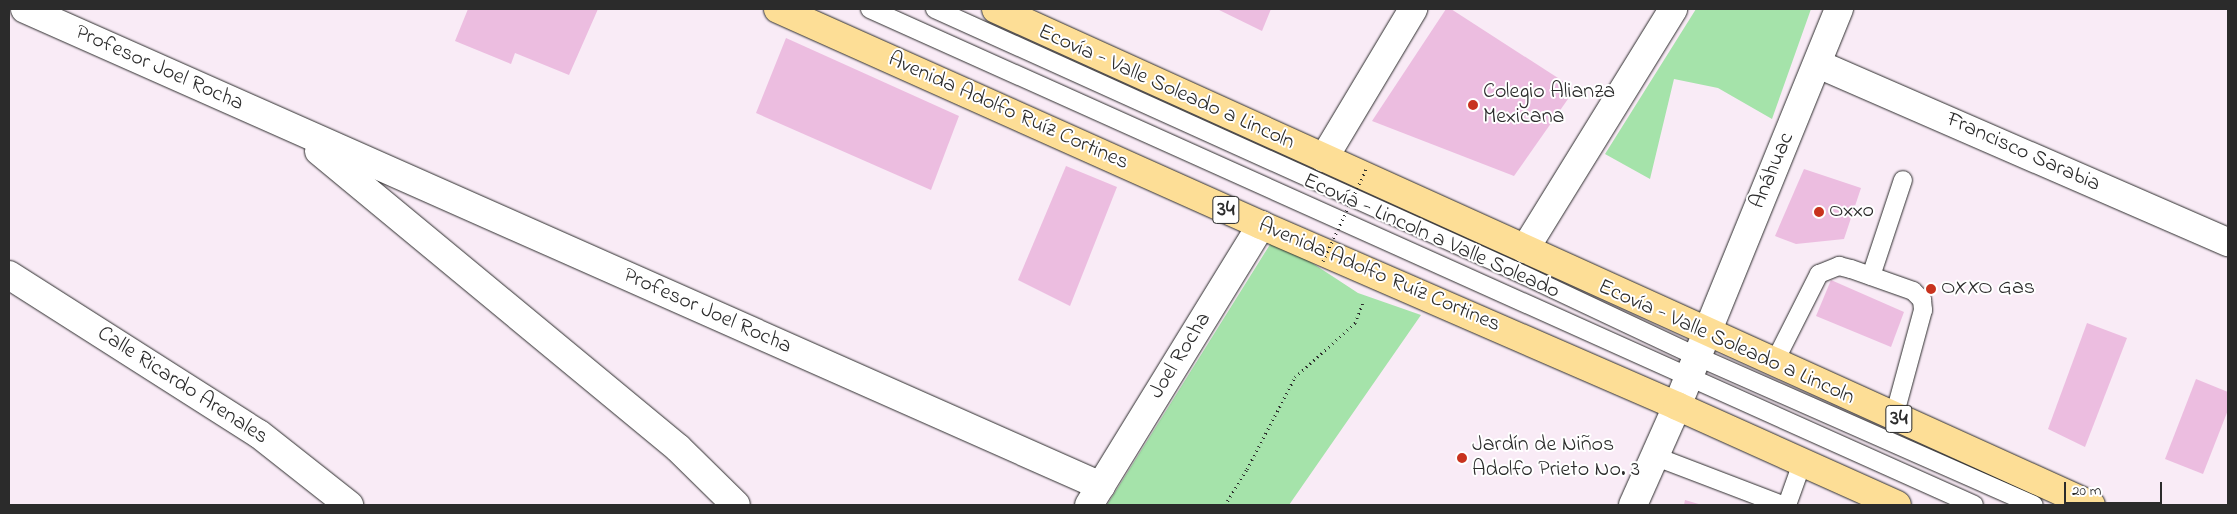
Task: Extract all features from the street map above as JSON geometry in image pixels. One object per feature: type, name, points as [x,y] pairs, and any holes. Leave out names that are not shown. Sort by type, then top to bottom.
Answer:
[{"type":"main road","name":"Avenida Adolfo Ruíz Cortines","points":[[778,9],[1261,225],[1677,406],[1897,505]]},
{"type":"main road","name":"34","points":[[996,9],[1524,249],[1697,355],[1774,363],[2091,505]]},
{"type":"street","name":"Profesor Joel Rocha","points":[[25,9],[293,129],[1095,496]]},
{"type":"street","points":[[1324,158],[1413,9]]},
{"type":"street","points":[[1524,249],[1673,9]]},
{"type":"street","name":"Anáhuac","points":[[1633,505],[1677,406],[1839,9]]},
{"type":"street","name":"Francisco Sarabia","points":[[1818,64],[2228,242]]},
{"type":"street","name":"Profesor Joel Rocha","points":[[293,129],[678,448],[736,505]]},
{"type":"street","name":"Joel Rocha","points":[[1095,496],[1261,225]]},
{"type":"street","name":"Calle Ricardo Arenales","points":[[9,275],[259,434],[349,505]]},
{"type":"lane","name":"Ecovía - Lincoln a Valle Soleado","points":[[870,9],[1697,355],[1974,505]]},
{"type":"lane","name":"Ecovía - Valle Soleado a Lincoln","points":[[935,9],[1697,355],[2034,505]]},
{"type":"lane","points":[[1871,276],[1902,180]]},
{"type":"lane","points":[[1774,363],[1819,274],[1839,266],[1912,291],[1922,300],[1923,310],[1894,417]]},
{"type":"lane","points":[[1654,456],[1782,505]]},
{"type":"lane","points":[[1787,505],[1802,463]]},
{"type":"path","points":[[1323,261],[1367,168]]},
{"type":"path","points":[[1225,505],[1247,469],[1295,377],[1355,323],[1363,299]]},
{"type":"green space","points":[[1696,9],[1811,9],[1772,119],[1718,88],[1674,79],[1650,179],[1605,154]]},
{"type":"green space","points":[[1274,238],[1358,293],[1421,315],[1289,505],[1107,505]]},
{"type":"building","points":[[468,9],[598,9],[569,75],[515,53],[511,64],[455,41]]},
{"type":"building","points":[[1217,9],[1271,9],[1262,31]]},
{"type":"building","name":"Colegio Alianza Mexicana","points":[[1446,9],[1451,9],[1575,89],[1514,176],[1372,121]]},
{"type":"building","points":[[786,38],[959,116],[931,190],[756,113]]},
{"type":"building","points":[[1066,166],[1117,187],[1070,306],[1018,280]]},
{"type":"building","name":"Oxxo","points":[[1804,169],[1861,188],[1844,239],[1796,244],[1775,236]]},
{"type":"building","points":[[1831,280],[1904,312],[1891,347],[1816,316]]},
{"type":"building","points":[[2087,323],[2127,338],[2085,447],[2048,429]]},
{"type":"building","points":[[2196,379],[2228,392],[2228,410],[2203,474],[2165,459]]},
{"type":"building","points":[[1685,500],[1702,505],[1684,505]]},
{"type":"place","name":"Colegio Alianza Mexicana","points":[[1473,105]]},
{"type":"place","name":"Oxxo","points":[[1819,212]]},
{"type":"place","name":"OXXO Gas","points":[[1931,289]]},
{"type":"place","name":"Jardín de Niños Adolfo Prieto No. 3","points":[[1462,458]]}]
